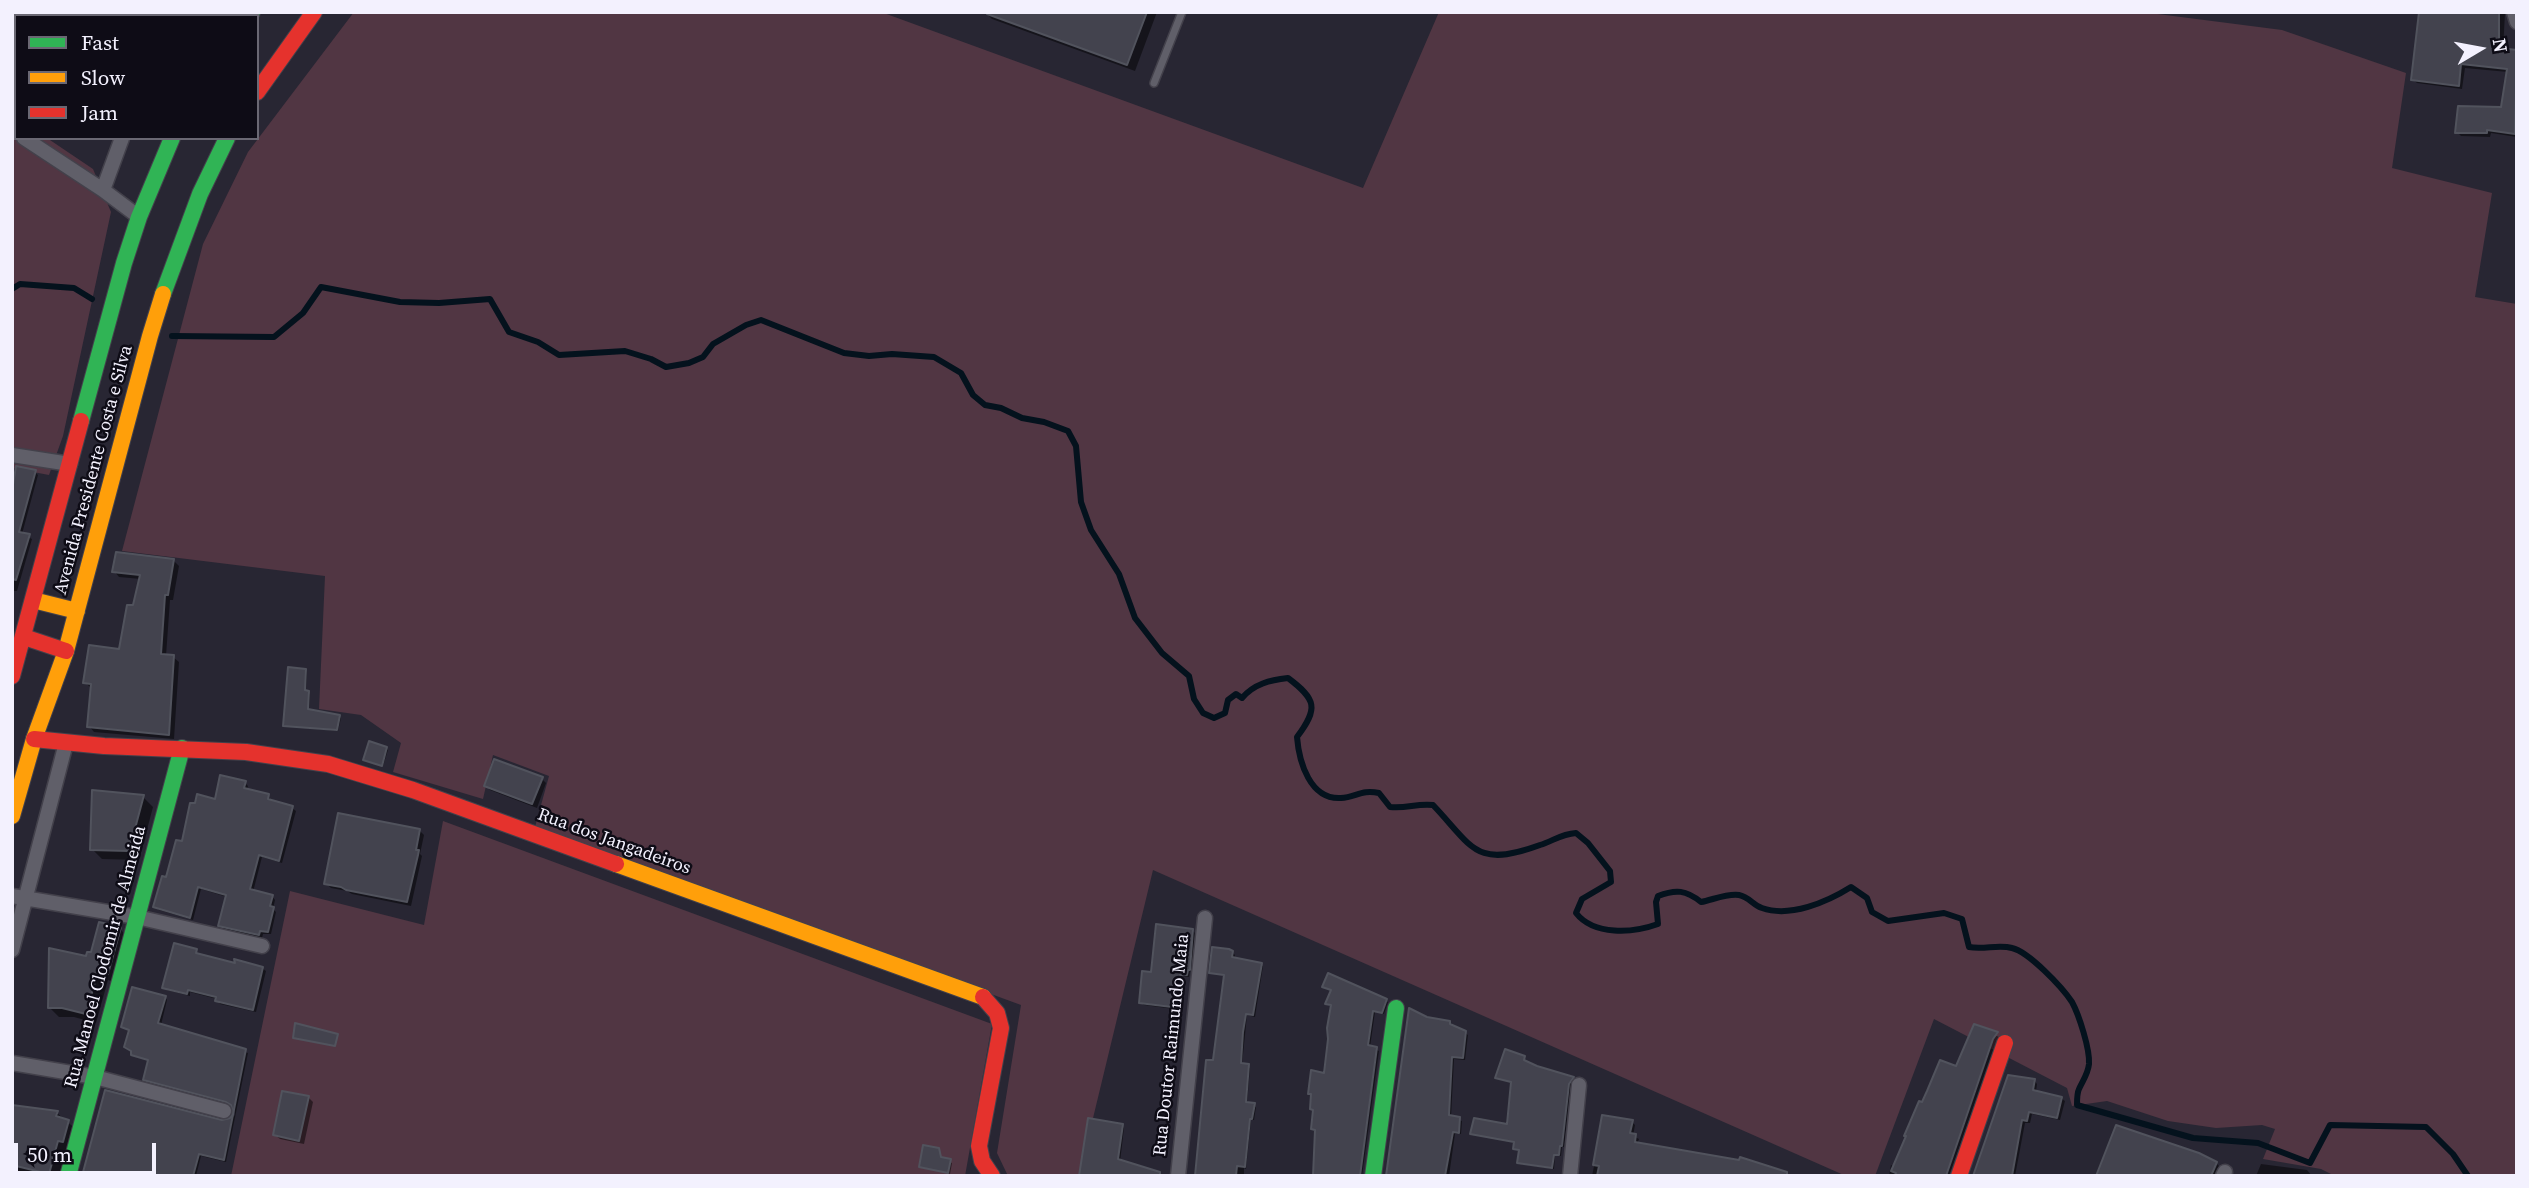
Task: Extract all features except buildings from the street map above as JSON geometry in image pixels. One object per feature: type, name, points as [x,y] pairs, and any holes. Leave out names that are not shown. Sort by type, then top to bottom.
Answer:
[{"type":"street","points":[[259,89],[314,12]]},
{"type":"street","points":[[2514,12],[2517,22]]},
{"type":"street","points":[[26,140],[139,217]]},
{"type":"street","points":[[103,190],[121,140]]},
{"type":"street","name":"Avenida Presidente Costa e Silva","points":[[12,677],[107,323],[139,217],[171,140]]},
{"type":"street","name":"Avenida Presidente Costa e Silva","points":[[12,816],[34,739],[66,650],[150,336],[176,255],[226,140]]},
{"type":"street","points":[[12,455],[70,464]]},
{"type":"street","points":[[33,600],[77,611]]},
{"type":"street","points":[[24,637],[66,650]]},
{"type":"street","name":"Rua dos Jangadeiros","points":[[34,739],[182,748],[318,761],[413,790],[982,996],[996,1008],[1001,1020],[1001,1035],[979,1146],[982,1161],[992,1176]]},
{"type":"street","points":[[12,950],[20,897],[66,743]]},
{"type":"street","name":"Rua Manoel Clodomir de Almeida","points":[[68,1176],[182,748]]},
{"type":"street","points":[[20,897],[137,917],[262,946]]},
{"type":"street","name":"Rua Doutor Raimundo Maia","points":[[1178,1176],[1205,918]]},
{"type":"street","points":[[1373,1176],[1396,1008]]},
{"type":"street","points":[[1959,1176],[2005,1043]]},
{"type":"street","points":[[12,1063],[95,1077],[224,1111]]},
{"type":"street","points":[[1570,1176],[1579,1086]]},
{"type":"lane","points":[[1154,83],[1182,12]]},
{"type":"shaded area","points":[[354,12],[881,12],[1363,188],[1439,12],[2142,12],[2282,30],[2406,73],[2392,168],[2492,193],[2475,297],[2517,304],[2517,1176],[2335,1176],[2321,1169],[2263,1159],[2275,1129],[2262,1125],[2216,1128],[2168,1121],[2107,1101],[2072,1106],[2067,1088],[1934,1019],[1875,1176],[1846,1176],[1153,870],[1079,1176],[1008,1176],[997,1153],[1021,1005],[535,827],[549,776],[493,755],[483,799],[393,772],[401,743],[361,715],[319,709],[325,576],[122,551],[203,244],[248,152]]},
{"type":"shaded area","points":[[12,115],[14,140],[50,140],[93,169],[111,212],[63,436],[49,475],[12,468]]},
{"type":"shaded area","points":[[443,821],[992,1024],[965,1176],[231,1176],[290,891],[424,925]]},
{"type":"waterway","points":[[12,289],[20,284],[74,288],[92,299]]},
{"type":"waterway","points":[[172,336],[274,337],[303,313],[321,287],[400,302],[439,303],[490,299],[509,332],[538,342],[559,355],[625,351],[666,367],[689,363],[703,357],[713,344],[746,325],[761,320],[844,353],[934,357],[961,373],[973,395],[985,405],[1068,431],[1076,446],[1081,502],[1091,530],[1119,574],[1135,618],[1162,653],[1189,676],[1194,699],[1203,713],[1214,718],[1225,713],[1228,700],[1236,694],[1242,698],[1257,686],[1275,680],[1288,678],[1304,692],[1309,698],[1311,711],[1297,737],[1298,747],[1308,778],[1321,793],[1341,798],[1368,792],[1379,793],[1390,807],[1433,805],[1467,842],[1488,854],[1518,852],[1576,833],[1588,843],[1610,871],[1611,882],[1582,899],[1576,913],[1593,926],[1603,929],[1626,931],[1658,924],[1658,896],[1670,892],[1686,893],[1701,902],[1739,895],[1762,908],[1784,911],[1820,903],[1851,887],[1867,898],[1872,912],[1888,921],[1944,913],[1962,919],[1969,947],[2007,947],[2019,951],[2045,971],[2072,1002],[2084,1032],[2089,1058],[2088,1071],[2078,1092],[2077,1105],[2193,1138],[2258,1143],[2310,1163],[2330,1125],[2426,1127],[2453,1154],[2468,1176]]},
{"type":"traffic: fast","points":[[81,421],[124,263],[139,217],[171,140]]},
{"type":"traffic: fast","points":[[163,294],[200,194],[226,140]]},
{"type":"traffic: fast","points":[[68,1176],[182,748]]},
{"type":"traffic: fast","points":[[1373,1176],[1396,1008]]},
{"type":"traffic: slow","points":[[12,816],[34,739],[66,651],[163,294]]},
{"type":"traffic: slow","points":[[33,600],[77,611]]},
{"type":"traffic: slow","points":[[616,864],[983,997]]},
{"type":"traffic: jam","points":[[259,89],[314,12]]},
{"type":"traffic: jam","points":[[12,676],[81,421]]},
{"type":"traffic: jam","points":[[24,637],[66,651]]},
{"type":"traffic: jam","points":[[34,739],[104,746],[246,752],[328,764],[413,790],[616,864]]},
{"type":"traffic: jam","points":[[983,997],[997,1013],[1001,1028],[979,1146],[982,1161],[992,1176]]},
{"type":"traffic: jam","points":[[1959,1176],[2005,1043]]}]
